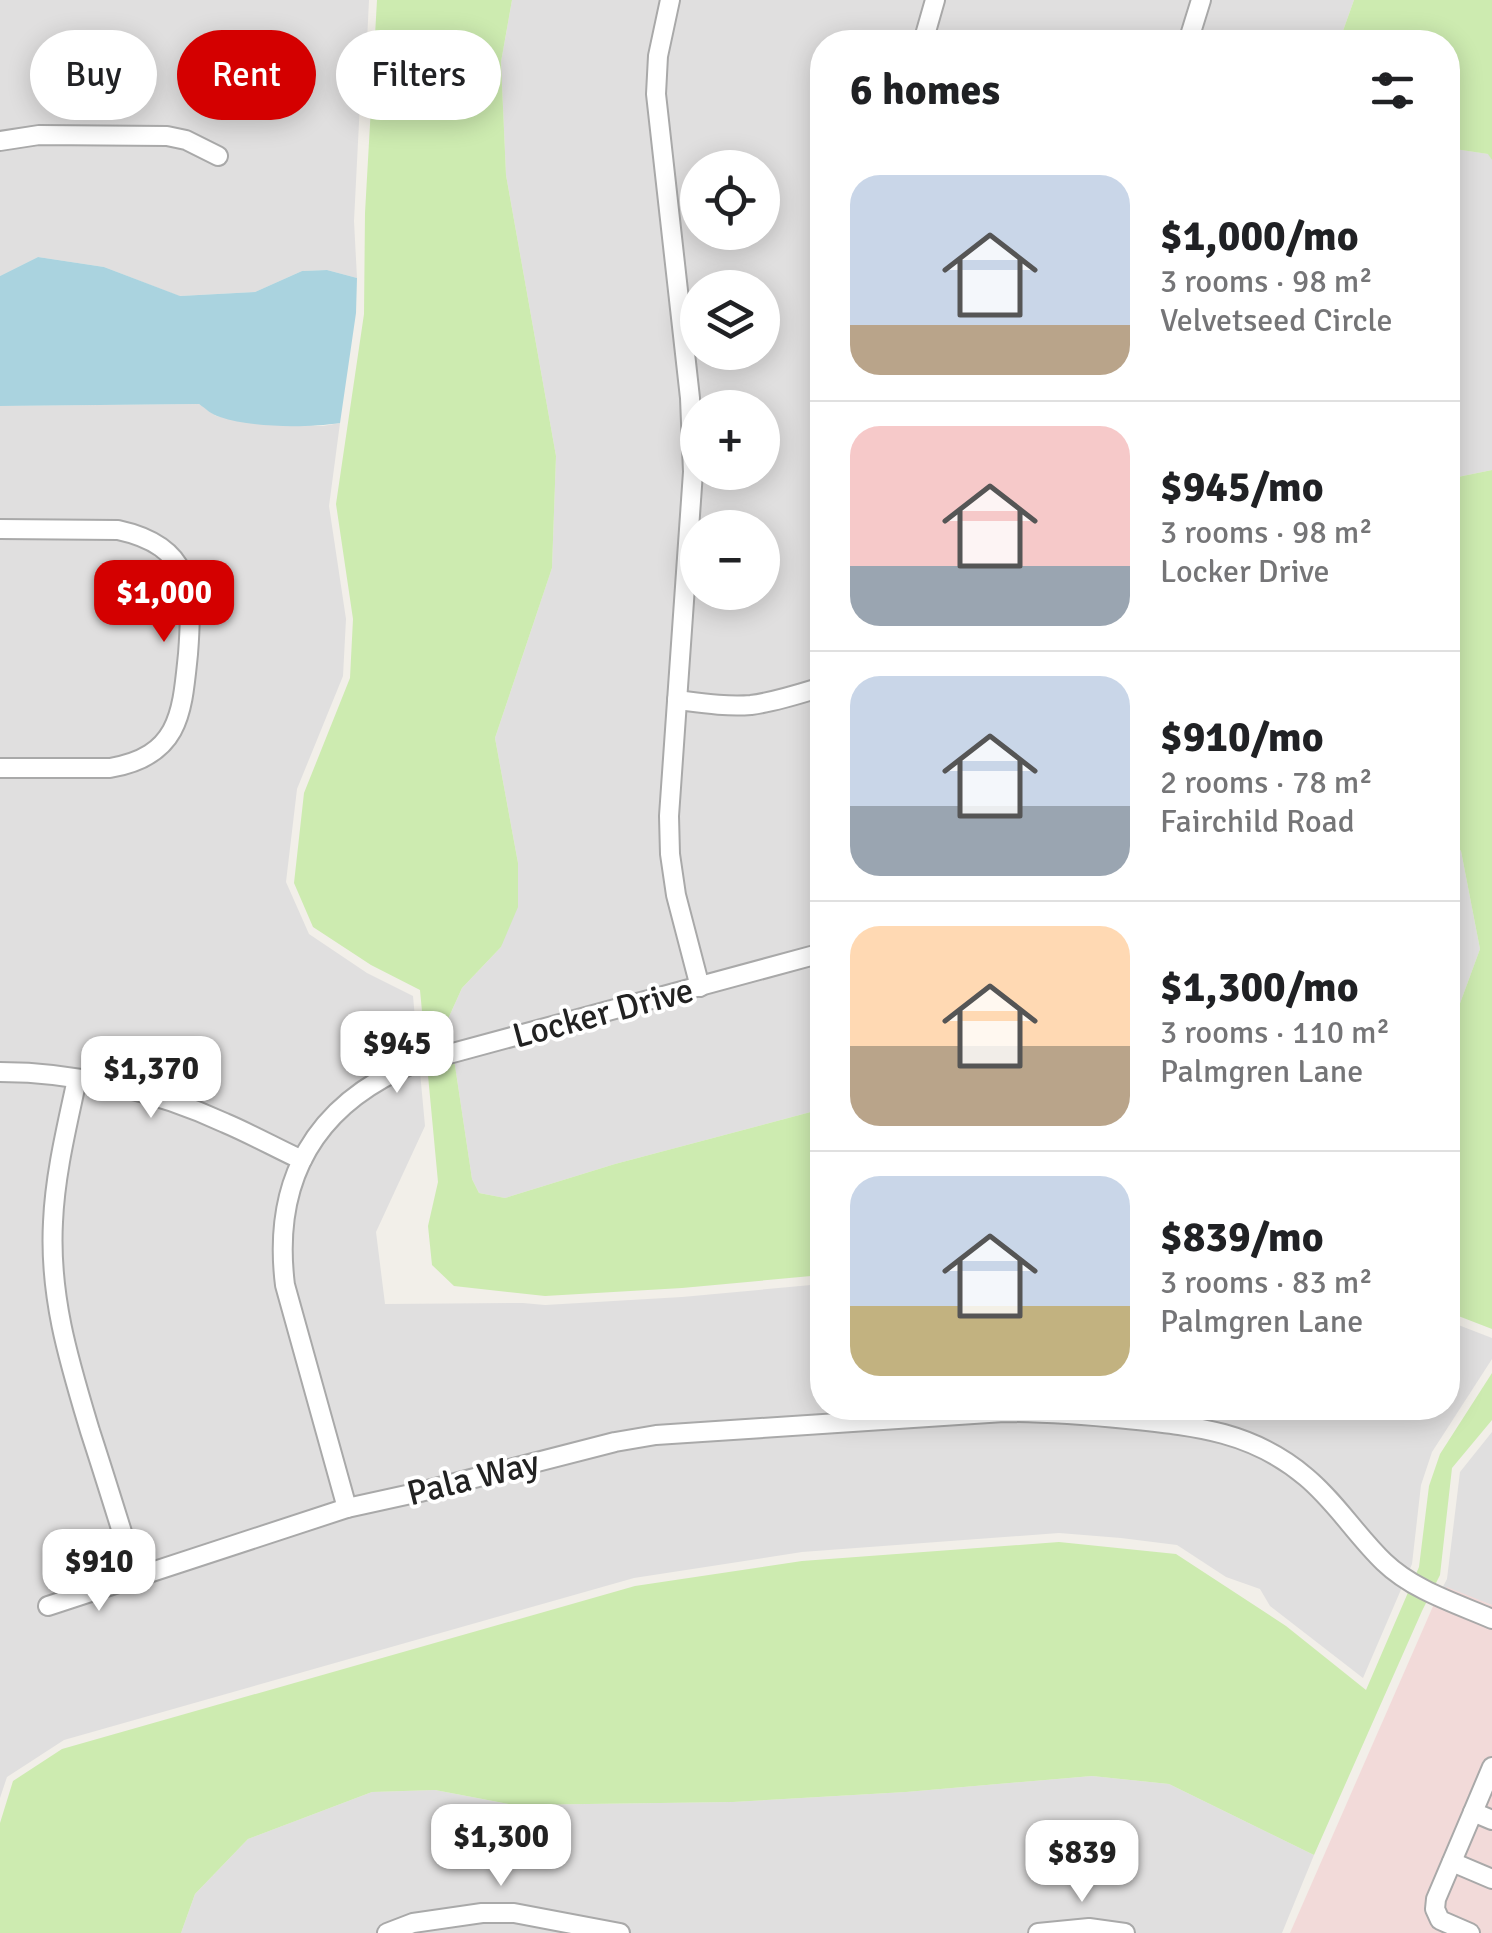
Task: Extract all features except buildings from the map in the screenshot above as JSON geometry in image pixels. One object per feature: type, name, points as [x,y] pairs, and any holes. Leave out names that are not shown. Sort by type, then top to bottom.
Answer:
[{"type":"street","points":[[670,0],[658,56],[656,94],[690,398],[693,472],[669,816],[670,854],[676,895],[700,987]]},
{"type":"street","points":[[926,30],[935,0]]},
{"type":"street","points":[[1192,30],[1202,0]]},
{"type":"street","points":[[0,141],[39,136],[167,136],[186,140],[218,156]]},
{"type":"street","points":[[0,529],[118,530],[152,540],[179,567],[187,584],[191,614],[183,703],[178,722],[159,747],[126,766],[0,768]]},
{"type":"street","points":[[677,700],[749,705],[810,690]]},
{"type":"street","name":"Locker Drive","points":[[347,1508],[285,1284],[282,1256],[288,1199],[302,1160],[334,1114],[358,1092],[412,1064],[810,956]]},
{"type":"street","points":[[0,1072],[77,1079],[179,1104],[302,1160]]},
{"type":"street","points":[[77,1079],[57,1178],[53,1222],[57,1304],[65,1348],[136,1578]]},
{"type":"street","name":"Pala Way","points":[[48,1606],[347,1508],[615,1442],[656,1435],[883,1420]]},
{"type":"street","name":"Pala Way","points":[[1136,1420],[1196,1426],[1254,1444],[1282,1460],[1331,1500],[1384,1562],[1404,1578],[1492,1619]]},
{"type":"street","points":[[1470,1933],[1440,1920],[1436,1899],[1492,1767]]},
{"type":"street","points":[[1473,1812],[1492,1820]]},
{"type":"street","points":[[1452,1862],[1492,1879]]},
{"type":"street","points":[[388,1933],[413,1924],[482,1913],[514,1913],[620,1933]]},
{"type":"street","points":[[1038,1933],[1089,1928],[1124,1933]]},
{"type":"shaded area","points":[[0,0],[369,0],[368,30],[336,30],[336,120],[359,120],[354,221],[357,278],[327,270],[302,271],[255,292],[179,296],[104,267],[38,257],[0,276]]},
{"type":"shaded area","points":[[512,0],[1354,0],[1343,30],[810,30],[810,1112],[505,1198],[479,1193],[472,1179],[448,1019],[462,988],[501,947],[518,863],[495,738],[552,568],[556,456],[506,175],[501,62]]},
{"type":"shaded area","points":[[1460,150],[1489,154],[1492,160],[1492,470],[1460,477]]},
{"type":"shaded area","points":[[199,404],[216,416],[254,423],[340,423],[329,506],[346,619],[343,676],[297,789],[286,882],[309,934],[367,973],[413,996],[425,1126],[376,1232],[385,1304],[545,1305],[810,1285],[810,1420],[1453,1420],[1432,1452],[1421,1485],[1412,1564],[1363,1678],[1270,1606],[1260,1589],[1226,1577],[1177,1545],[1059,1533],[802,1552],[634,1578],[64,1740],[7,1777],[0,1798],[0,406]]},
{"type":"shaded area","points":[[1460,850],[1461,851],[1480,949],[1460,1003]]},
{"type":"shaded area","points":[[1460,1326],[1492,1338],[1492,1359],[1460,1409]]},
{"type":"shaded area","points":[[1492,1432],[1492,1605],[1473,1598],[1434,1604],[1447,1579],[1460,1472]]},
{"type":"shaded area","points":[[1447,1587],[1492,1605],[1492,1933],[1290,1933],[1434,1604]]},
{"type":"shaded area","points":[[1092,1776],[1169,1784],[1314,1855],[1282,1933],[181,1933],[195,1894],[248,1839],[372,1792],[435,1790],[514,1805],[733,1802]]},
{"type":"green space","points":[[377,0],[512,0],[501,62],[501,30],[375,30]]},
{"type":"green space","points":[[1354,0],[1492,0],[1492,160],[1488,154],[1460,150],[1460,30],[1343,30]]},
{"type":"green space","points":[[501,62],[506,175],[556,456],[552,568],[495,738],[518,863],[518,907],[501,947],[462,988],[448,1019],[472,1179],[479,1193],[505,1198],[810,1112],[810,1276],[545,1296],[454,1286],[432,1265],[428,1226],[438,1182],[420,990],[371,965],[313,927],[294,883],[304,793],[350,678],[353,619],[336,504],[364,314],[370,120],[501,120]]},
{"type":"green space","points":[[1492,470],[1492,1329],[1460,1317],[1460,1003],[1480,949],[1460,850],[1460,477]]},
{"type":"green space","points":[[1492,1373],[1492,1420],[1452,1468],[1440,1575],[1314,1855],[1169,1784],[1092,1776],[733,1802],[514,1805],[435,1790],[372,1792],[248,1839],[195,1894],[181,1933],[0,1933],[0,1823],[13,1781],[62,1749],[635,1586],[802,1561],[1059,1542],[1176,1554],[1286,1626],[1366,1690],[1419,1567],[1429,1486],[1440,1454]]},
{"type":"water","points":[[38,257],[104,267],[180,296],[255,292],[302,271],[327,270],[357,278],[356,313],[340,423],[248,423],[217,416],[199,404],[0,406],[0,276]]}]
